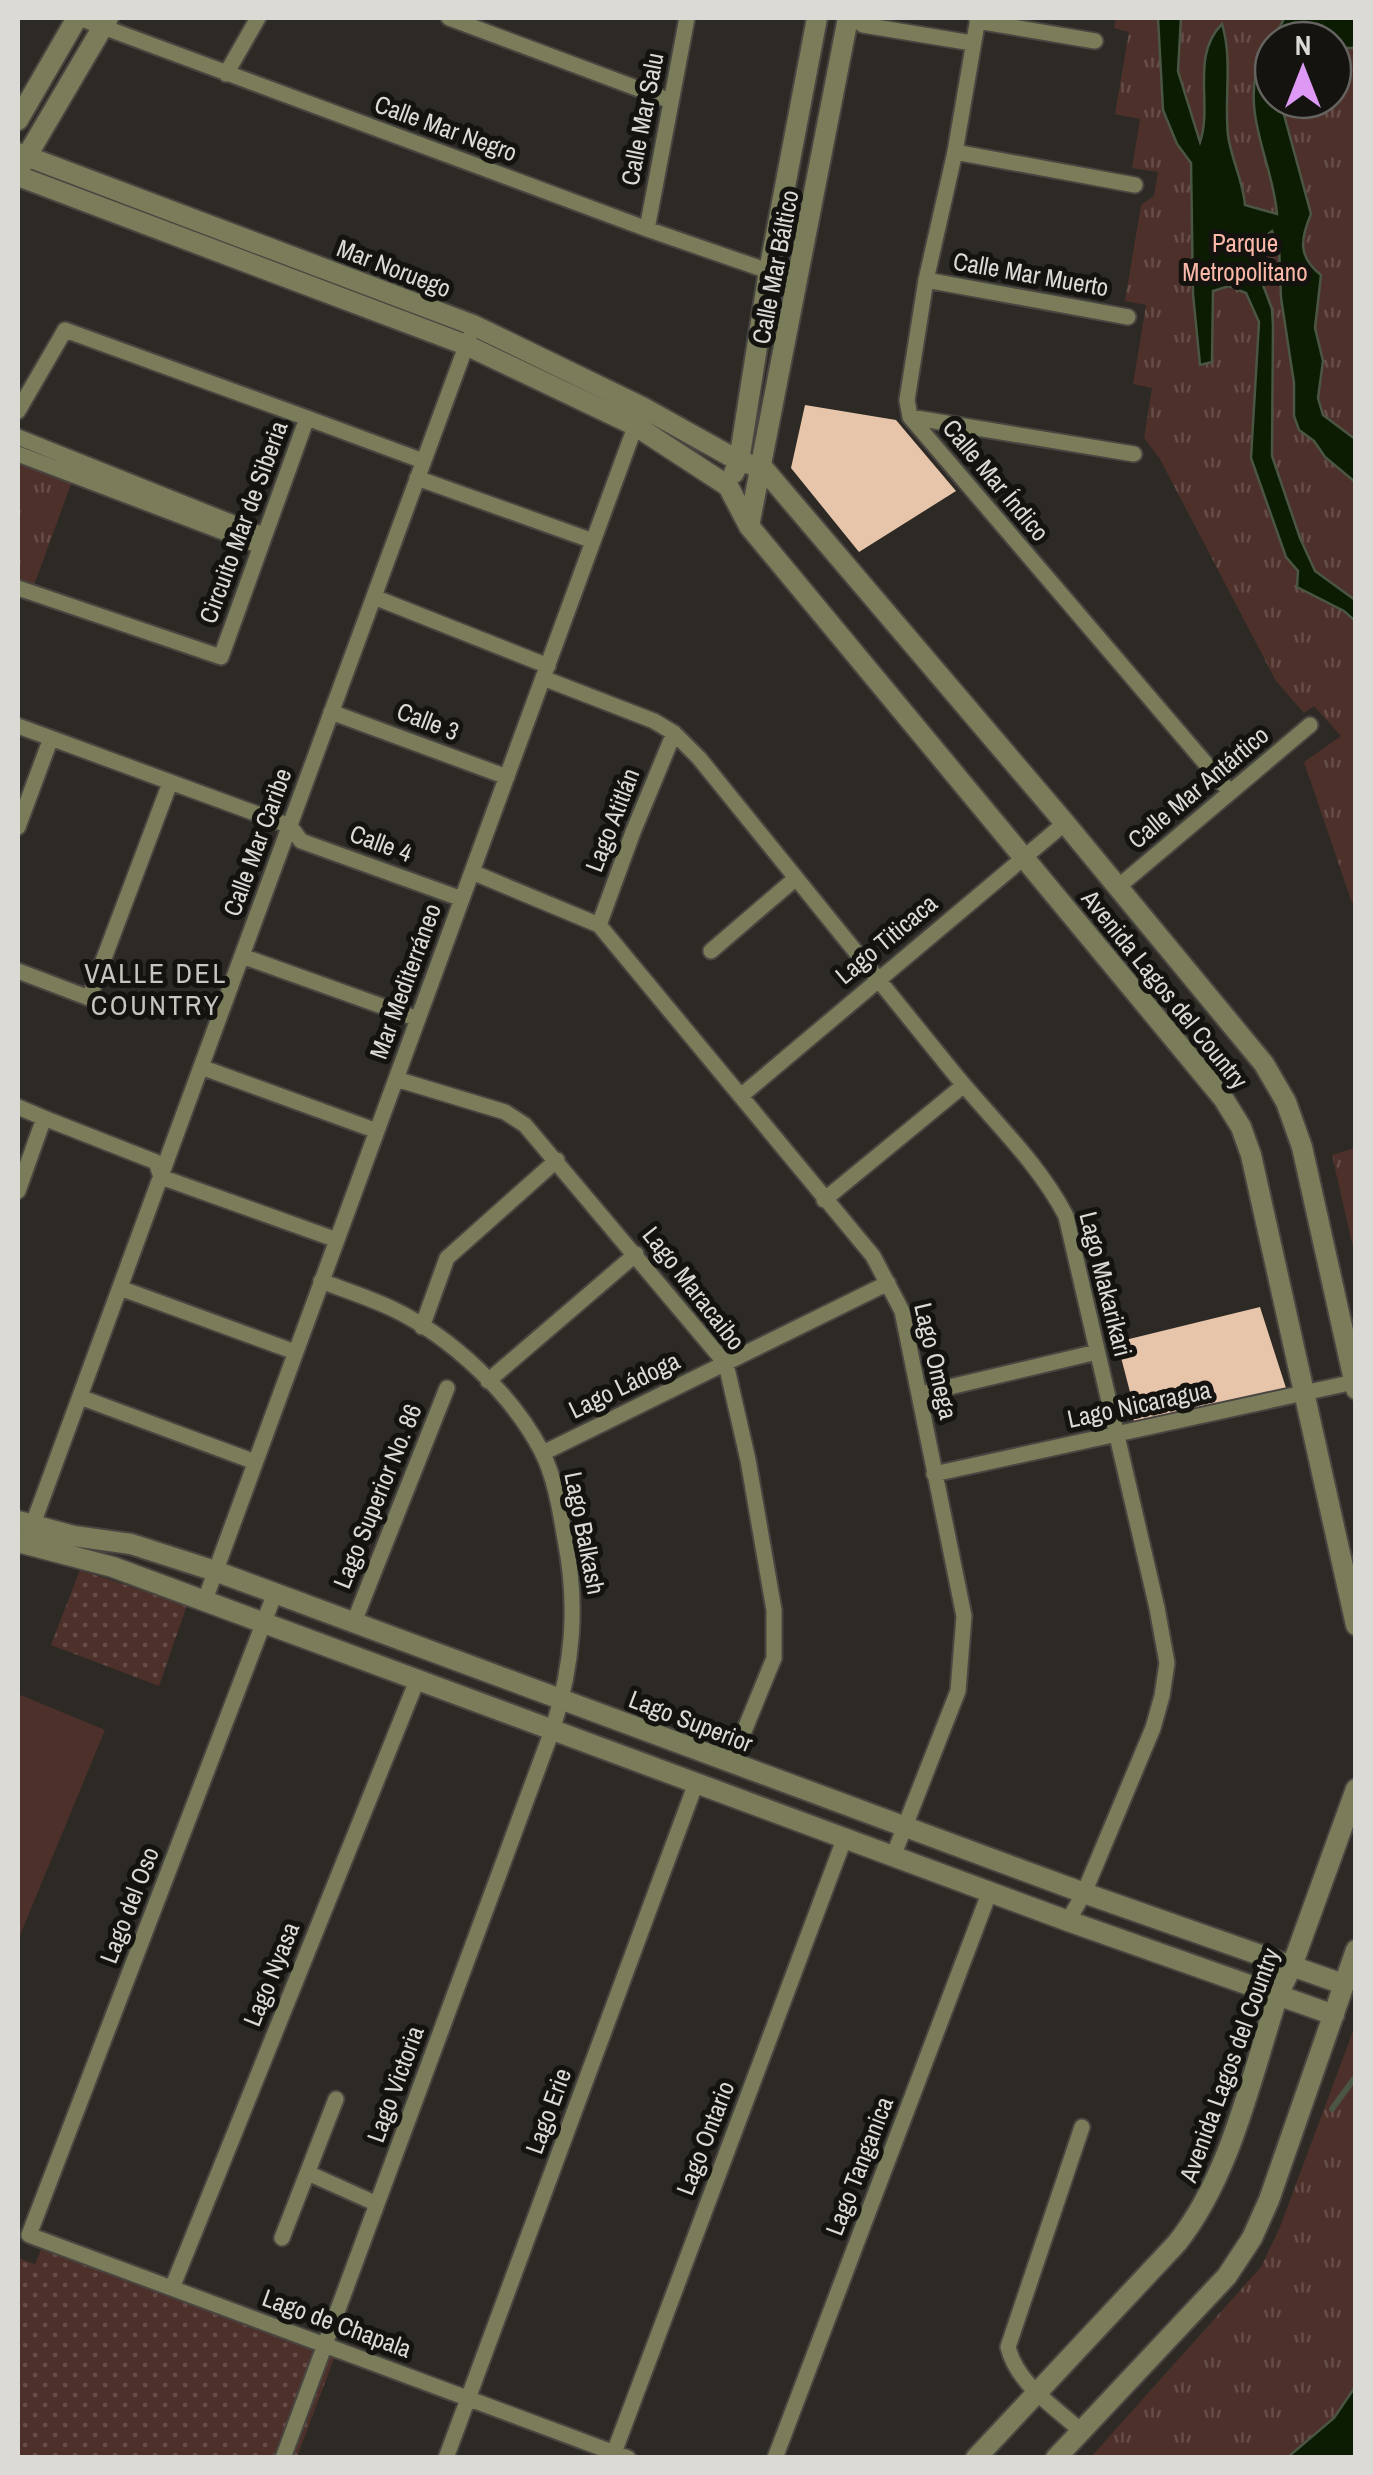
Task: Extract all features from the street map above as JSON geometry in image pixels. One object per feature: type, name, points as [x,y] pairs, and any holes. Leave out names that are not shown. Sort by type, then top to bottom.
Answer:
[{"type":"street","name":"Calle Mar Negro","points":[[78,18],[105,22],[226,74],[797,282]]},
{"type":"street","points":[[18,120],[78,18]]},
{"type":"street","points":[[226,74],[258,18]]},
{"type":"street","points":[[449,18],[670,100]]},
{"type":"street","name":"Calle Mar Salu","points":[[646,229],[687,18]]},
{"type":"street","name":"Calle Mar Báltico","points":[[728,486],[739,461],[816,18]]},
{"type":"street","points":[[851,18],[863,26],[972,43]]},
{"type":"street","name":"Calle Mar Báltico","points":[[750,526],[851,18]]},
{"type":"street","points":[[977,19],[1095,42]]},
{"type":"street","name":"Calle Mar Índico","points":[[977,19],[955,152],[926,280],[908,400],[910,417],[1230,792]]},
{"type":"street","points":[[20,164],[105,22]]},
{"type":"street","points":[[955,152],[1136,185]]},
{"type":"street","name":"Mar Noruego","points":[[20,164],[470,335],[739,461]]},
{"type":"street","name":"Calle Mar Muerto","points":[[926,280],[1128,317]]},
{"type":"street","name":"Circuito Mar de Siberia","points":[[18,411],[66,330],[306,418],[221,658],[18,588]]},
{"type":"street","name":"Calle Mar Caribe","points":[[23,1534],[80,1397],[470,335]]},
{"type":"street","name":"Mar Noruego","points":[[639,417],[728,486]]},
{"type":"street","name":"Mar Mediterráneo","points":[[204,1600],[639,417]]},
{"type":"street","points":[[910,417],[1134,454]]},
{"type":"street","points":[[306,418],[424,461]]},
{"type":"street","points":[[18,437],[262,540]]},
{"type":"street","points":[[18,454],[262,540]]},
{"type":"street","points":[[739,461],[763,468]]},
{"type":"street","name":"Avenida Lagos del Country","points":[[763,468],[1066,823],[1264,1064],[1286,1102],[1302,1147],[1355,1386]]},
{"type":"street","points":[[417,478],[593,541]]},
{"type":"street","name":"Avenida Lagos del Country","points":[[728,486],[750,526],[1223,1098],[1241,1127],[1251,1155],[1356,1625]]},
{"type":"street","name":"Lago Makarikari","points":[[374,597],[674,733],[699,758],[964,1086],[1032,1164],[1066,1216],[1158,1608],[1166,1662],[1162,1696],[1152,1728],[1084,1893],[1068,1921]]},
{"type":"street","name":"Calle 3","points":[[332,712],[506,778]]},
{"type":"street","name":"Calle Mar Antártico","points":[[1118,887],[1310,725]]},
{"type":"street","name":"Calle 4","points":[[18,726],[290,826],[301,840],[462,899]]},
{"type":"street","name":"Lago Atitlán","points":[[599,925],[632,832],[674,733]]},
{"type":"street","points":[[18,827],[51,738]]},
{"type":"street","points":[[18,971],[89,998],[170,783]]},
{"type":"street","name":"Lago Titicaca","points":[[742,1095],[1066,823]]},
{"type":"street","name":"Lago Omega","points":[[472,872],[599,925],[873,1256],[902,1311],[964,1616],[964,1646],[958,1691],[894,1854]]},
{"type":"street","points":[[711,951],[796,878]]},
{"type":"street","points":[[242,956],[418,1019]]},
{"type":"street","points":[[201,1067],[376,1131]]},
{"type":"street","name":"Lago Maracaibo","points":[[396,1079],[505,1112],[526,1126],[726,1364],[748,1460],[774,1626],[774,1658],[732,1763]]},
{"type":"street","points":[[824,1200],[964,1086]]},
{"type":"street","points":[[18,1107],[156,1162],[161,1177],[337,1240]]},
{"type":"street","points":[[18,1191],[44,1118]]},
{"type":"street","points":[[422,1327],[447,1258],[557,1160]]},
{"type":"street","points":[[488,1381],[636,1254]]},
{"type":"street","name":"Lago Balkash","points":[[322,1281],[394,1310],[422,1327],[488,1381],[522,1419],[543,1453],[559,1506],[573,1579],[574,1622],[554,1728]]},
{"type":"street","name":"Lago Ládoga","points":[[543,1453],[888,1283]]},
{"type":"street","points":[[120,1288],[295,1352]]},
{"type":"street","points":[[920,1394],[1096,1352]]},
{"type":"street","name":"Lago Nicaragua","points":[[934,1474],[1355,1386]]},
{"type":"street","name":"Lago Superior No. 86","points":[[354,1622],[448,1388]]},
{"type":"street","points":[[80,1397],[255,1462]]},
{"type":"street","points":[[23,1534],[1068,1921],[1334,2015]]},
{"type":"street","name":"Lago Superior","points":[[23,1534],[131,1544],[214,1571],[1084,1893],[1344,1984]]},
{"type":"street","name":"Lago del Oso","points":[[29,2235],[276,1593]]},
{"type":"street","name":"Lago Nyasa","points":[[172,2288],[418,1678]]},
{"type":"street","name":"Lago Victoria","points":[[283,2458],[554,1728]]},
{"type":"street","name":"Lago Erie","points":[[446,2458],[696,1783]]},
{"type":"street","name":"Avenida Lagos del Country","points":[[976,2458],[1177,2244],[1198,2216],[1215,2183],[1278,1994],[1292,1966],[1356,1790]]},
{"type":"street","name":"Lago Ontario","points":[[618,2456],[845,1836]]},
{"type":"street","name":"Lago Tanganica","points":[[775,2458],[990,1892]]},
{"type":"street","points":[[1056,2458],[1228,2276],[1252,2238],[1270,2200],[1356,1950]]},
{"type":"street","points":[[282,2238],[336,2099]]},
{"type":"street","points":[[1081,2431],[1012,2364],[1008,2347],[1082,2127]]},
{"type":"street","points":[[308,2174],[377,2204]]},
{"type":"street","name":"Lago de Chapala","points":[[29,2235],[618,2456]]},
{"type":"green space","name":"Parque Metropolitano","points":[[1116,18],[1355,18],[1355,906],[1304,762],[1341,736],[1314,706],[1304,713],[1276,681],[1160,459],[1144,438],[1152,388],[1133,384],[1146,305],[1125,301],[1141,205],[1154,196],[1158,172],[1132,168],[1140,119],[1115,114],[1129,32],[1114,28]]},
{"type":"green space","points":[[18,457],[74,476],[33,588],[18,581]]},
{"type":"green space","points":[[1356,1148],[1355,1256],[1332,1155]]},
{"type":"green space","points":[[80,1570],[187,1605],[159,1686],[51,1645]]},
{"type":"green space","points":[[18,1694],[105,1730],[18,1940]]},
{"type":"green space","points":[[1355,2026],[1355,2457],[1090,2458],[1261,2267],[1280,2227]]},
{"type":"green space","points":[[43,2245],[336,2353],[297,2457],[18,2458],[18,2258],[35,2264]]},
{"type":"shaded area","points":[[1158,18],[1181,18],[1178,71],[1200,142],[1204,65],[1212,37],[1222,24],[1227,51],[1228,135],[1245,205],[1277,214],[1256,120],[1285,120],[1311,214],[1303,248],[1308,262],[1321,275],[1315,328],[1323,361],[1318,398],[1323,415],[1355,439],[1355,482],[1299,430],[1294,416],[1279,247],[1272,231],[1259,241],[1260,277],[1272,309],[1272,456],[1315,571],[1355,600],[1355,621],[1344,611],[1297,587],[1298,571],[1286,557],[1251,458],[1259,322],[1246,293],[1229,286],[1213,291],[1212,362],[1200,365],[1193,294],[1191,163],[1177,144],[1163,110]]},
{"type":"shaded area","points":[[1355,18],[1354,48],[1353,20],[1283,20]]},
{"type":"shaded area","points":[[1355,2387],[1355,2457],[1288,2457],[1334,2418]]},
{"type":"building","points":[[805,405],[896,420],[956,491],[859,552],[791,468]]},
{"type":"building","points":[[1260,1307],[1286,1388],[1134,1423],[1117,1342]]},
{"type":"waterway","points":[[1332,2109],[1356,2076]]},
{"type":"district","name":"VALLE DEL COUNTRY","points":[[156,989]]}]
